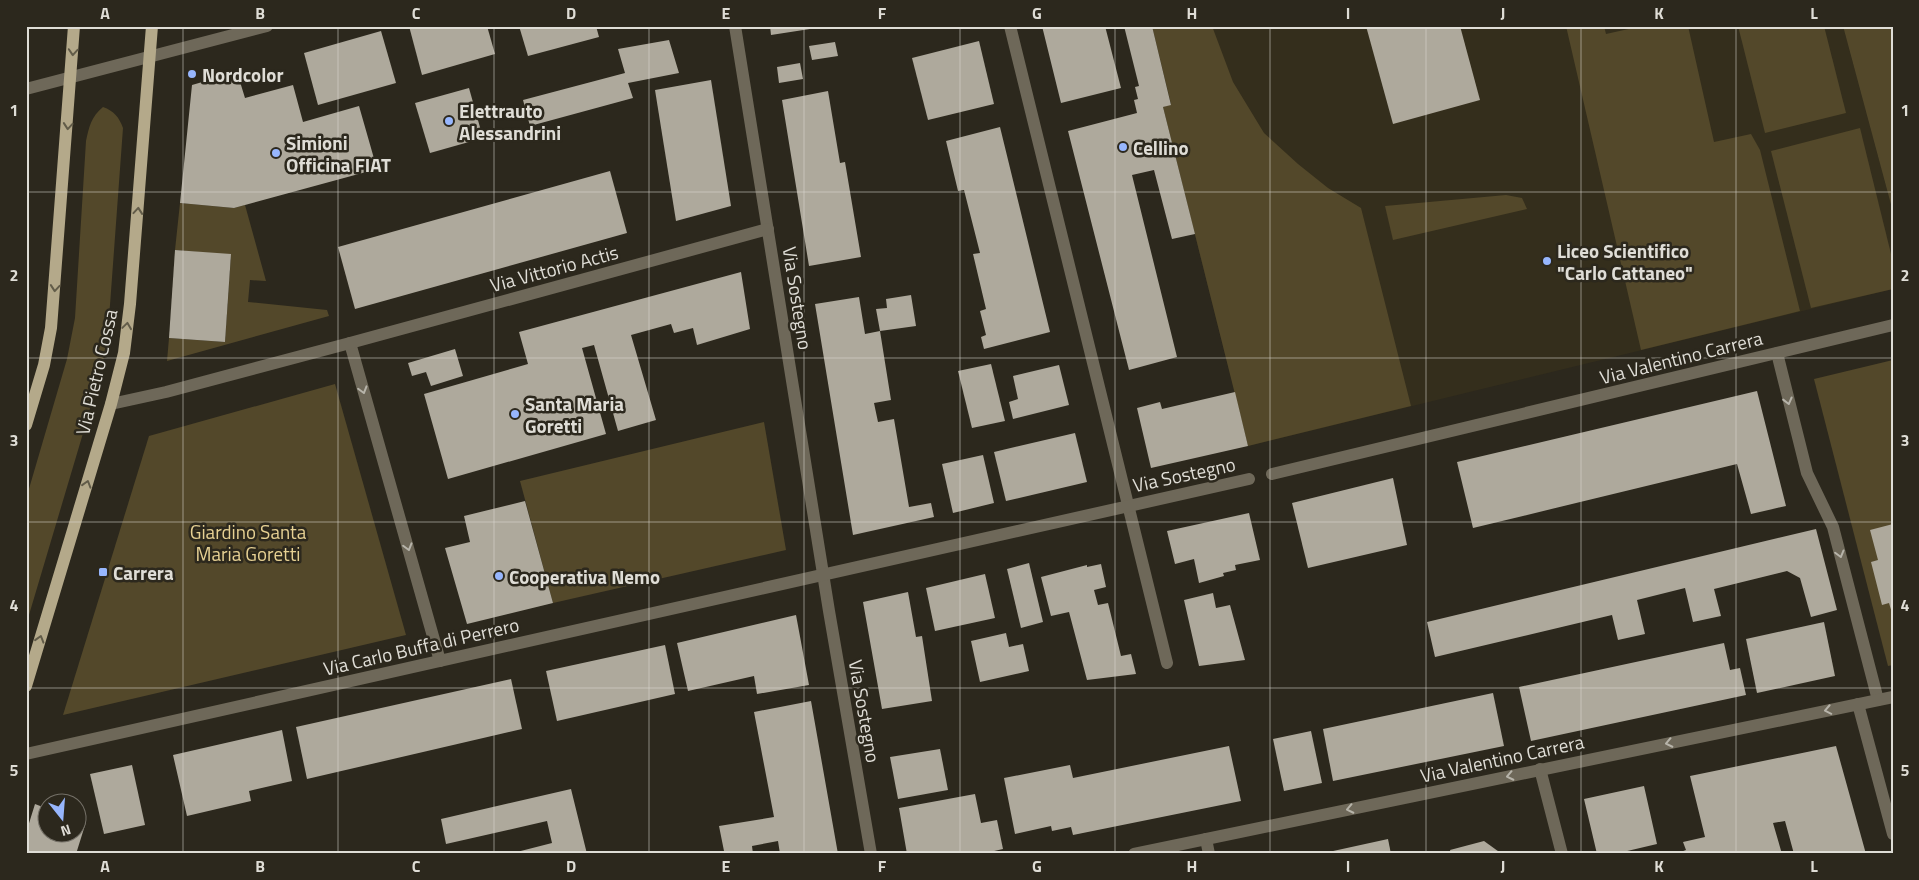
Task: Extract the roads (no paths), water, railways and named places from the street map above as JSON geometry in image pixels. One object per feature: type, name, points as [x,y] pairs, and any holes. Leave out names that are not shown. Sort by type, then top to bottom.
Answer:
[{"type":"main road","points":[[26,425],[44,365],[51,328],[74,26]]},
{"type":"main road","name":"Via Pietro Cossa","points":[[26,686],[111,404],[124,353],[130,304],[152,26]]},
{"type":"street","points":[[26,89],[267,26]]},
{"type":"street","name":"Via Sostegno","points":[[735,26],[823,575],[871,854]]},
{"type":"street","name":"Via Sostegno","points":[[1010,26],[1167,663]]},
{"type":"street","name":"Via Vittorio Actis","points":[[111,404],[166,392],[350,344],[768,229]]},
{"type":"street","points":[[1777,353],[1893,325]]},
{"type":"street","points":[[350,344],[440,661]]},
{"type":"street","name":"Via Valentino Carrera","points":[[1272,474],[1777,353],[1807,473],[1833,527],[1878,700]]},
{"type":"street","name":"Via Sostegno","points":[[823,575],[1249,479]]},
{"type":"street","name":"Via Carlo Buffa di Perrero","points":[[26,754],[823,575]]},
{"type":"street","name":"Via Valentino Carrera","points":[[1134,854],[1893,697]]},
{"type":"street","points":[[1858,704],[1893,834]]},
{"type":"street","points":[[1540,769],[1562,854]]},
{"type":"street","points":[[1206,839],[1210,854]]},
{"type":"place","name":"Nordcolor","points":[[192,74]]},
{"type":"place","name":"Elettrauto Alessandrini","points":[[449,121]]},
{"type":"place","name":"Cellino","points":[[1123,147]]},
{"type":"place","name":"Simioni Officina FIAT","points":[[276,153]]},
{"type":"place","name":"Liceo Scientifico \"Carlo Cattaneo\"","points":[[1547,261]]},
{"type":"place","name":"Santa Maria Goretti","points":[[515,414]]},
{"type":"place","name":"Carrera","points":[[103,572]]},
{"type":"place","name":"Cooperativa Nemo","points":[[499,576]]},
{"type":"park label","name":"Giardino Santa Maria Goretti","points":[[248,542]]}]
